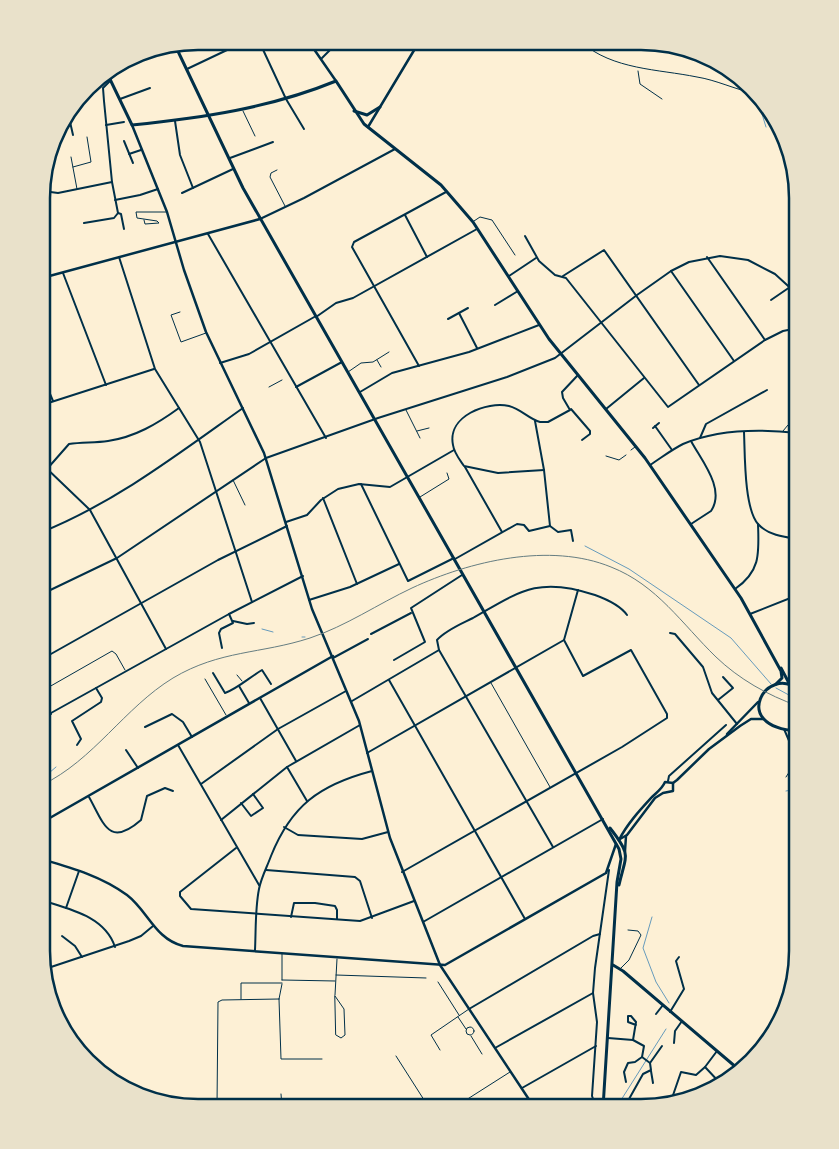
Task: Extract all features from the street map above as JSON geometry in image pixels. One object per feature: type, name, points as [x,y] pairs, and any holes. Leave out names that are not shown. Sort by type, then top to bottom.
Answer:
[{"type":"main road","points":[[178,51],[228,159],[260,219],[603,819],[626,852],[626,863],[618,894]]},
{"type":"main road","points":[[111,80],[132,125],[243,110],[286,99],[336,81],[354,111],[368,127],[447,191],[473,222],[539,325],[560,354],[650,465],[689,525],[735,589],[778,664],[786,674],[789,682]]},
{"type":"main road","points":[[354,111],[368,115],[380,107]]},
{"type":"main road","points":[[778,664],[782,676],[776,684],[764,693],[758,702],[759,712],[765,720],[789,729]]},
{"type":"main road","points":[[776,684],[789,685]]},
{"type":"main road","points":[[603,819],[618,842],[621,857],[603,1099]]},
{"type":"main road","points":[[613,965],[620,968],[734,1066]]},
{"type":"street","points":[[186,69],[228,50]]},
{"type":"street","points":[[263,50],[286,99],[304,129]]},
{"type":"street","points":[[316,50],[336,81]]},
{"type":"street","points":[[322,58],[330,50]]},
{"type":"street","points":[[368,127],[414,50]]},
{"type":"street","points":[[593,50],[607,59],[639,67],[698,77],[742,90]]},
{"type":"street","points":[[638,71],[640,84],[662,99]]},
{"type":"street","points":[[111,80],[103,88],[106,125],[115,200],[124,229]]},
{"type":"street","points":[[120,100],[150,88]]},
{"type":"street","points":[[243,110],[255,136]]},
{"type":"street","points":[[175,120],[180,155],[193,188]]},
{"type":"street","points":[[106,125],[124,122]]},
{"type":"street","points":[[70,124],[73,136]]},
{"type":"street","points":[[132,125],[167,212],[207,333],[266,458],[309,600],[360,724],[388,832],[402,872],[441,966],[528,1099]]},
{"type":"street","points":[[73,166],[91,161],[87,137]]},
{"type":"street","points":[[124,141],[133,163]]},
{"type":"street","points":[[228,159],[273,142]]},
{"type":"street","points":[[50,276],[260,219],[395,149]]},
{"type":"street","points":[[129,154],[141,150]]},
{"type":"street","points":[[71,157],[77,189]]},
{"type":"street","points":[[182,193],[233,169]]},
{"type":"street","points":[[277,170],[271,173],[270,177],[285,207]]},
{"type":"street","points":[[50,192],[56,193],[112,182]]},
{"type":"street","points":[[115,200],[158,189]]},
{"type":"street","points":[[419,366],[352,251],[352,245],[447,191]]},
{"type":"street","points":[[144,220],[145,224],[159,223],[157,221],[137,218],[136,212],[167,212]]},
{"type":"street","points":[[84,223],[114,218],[118,213]]},
{"type":"street","points":[[405,215],[428,257]]},
{"type":"street","points":[[473,222],[480,217],[492,220],[515,255]]},
{"type":"street","points":[[220,363],[270,342],[316,317],[336,303],[350,299],[373,287],[477,229]]},
{"type":"street","points":[[208,234],[288,376],[326,438]]},
{"type":"street","points":[[525,236],[536,258],[555,275],[566,278],[668,408],[765,340],[789,330]]},
{"type":"street","points":[[562,276],[604,250],[699,385]]},
{"type":"street","points":[[50,590],[117,558],[266,458],[375,419],[507,378],[560,354],[637,295],[671,271],[689,262],[707,257],[727,256],[754,262],[775,274],[789,286]]},
{"type":"street","points":[[119,257],[155,369],[198,439],[252,602]]},
{"type":"street","points":[[707,257],[765,340]]},
{"type":"street","points":[[508,276],[536,258]]},
{"type":"street","points":[[671,271],[734,362]]},
{"type":"street","points":[[63,273],[106,385]]},
{"type":"street","points":[[772,300],[789,288]]},
{"type":"street","points":[[495,304],[518,291]]},
{"type":"street","points":[[448,318],[468,308]]},
{"type":"street","points":[[180,312],[171,315],[181,342],[207,333]]},
{"type":"street","points":[[459,313],[478,349]]},
{"type":"street","points":[[359,392],[392,373],[478,349],[539,325]]},
{"type":"street","points":[[348,372],[361,363],[371,363],[389,352]]},
{"type":"street","points":[[377,359],[380,367]]},
{"type":"street","points":[[296,387],[342,362]]},
{"type":"street","points":[[50,402],[155,369]]},
{"type":"street","points":[[578,375],[562,392],[563,399],[570,409],[590,431],[590,434],[582,440]]},
{"type":"street","points":[[606,409],[644,378]]},
{"type":"street","points":[[269,387],[282,380]]},
{"type":"street","points":[[700,438],[706,424],[767,390]]},
{"type":"street","points":[[50,394],[53,401]]},
{"type":"street","points":[[502,532],[454,450],[453,439],[458,425],[465,417],[481,408],[492,405],[509,406],[522,411],[535,421],[548,422],[570,409]]},
{"type":"street","points":[[50,466],[69,444],[108,441],[131,435],[156,424],[179,408]]},
{"type":"street","points":[[50,528],[90,510],[150,474],[243,408]]},
{"type":"street","points":[[406,409],[420,438]]},
{"type":"street","points":[[535,421],[544,470],[550,526]]},
{"type":"street","points":[[659,423],[654,427],[672,450]]},
{"type":"street","points":[[782,432],[789,425]]},
{"type":"street","points":[[416,432],[428,428]]},
{"type":"street","points":[[735,589],[746,581],[753,572],[759,542],[758,524],[751,511],[744,432]]},
{"type":"street","points":[[650,465],[672,450],[700,438],[744,432],[789,432]]},
{"type":"street","points":[[689,525],[711,511],[715,495],[712,479],[691,441]]},
{"type":"street","points":[[631,450],[636,446]]},
{"type":"street","points":[[50,655],[235,551],[307,515],[323,498],[344,487],[361,484],[388,487],[454,450]]},
{"type":"street","points":[[606,456],[619,460],[626,455]]},
{"type":"street","points":[[464,466],[498,474],[544,470]]},
{"type":"street","points":[[50,472],[90,510],[166,649]]},
{"type":"street","points":[[419,497],[450,478],[448,473]]},
{"type":"street","points":[[233,480],[245,505]]},
{"type":"street","points":[[361,484],[408,580],[455,558],[519,524],[524,525],[529,531],[550,526],[560,532],[571,530],[573,541]]},
{"type":"street","points":[[323,498],[357,584]]},
{"type":"street","points":[[758,524],[774,534],[789,537]]},
{"type":"street","points":[[309,600],[357,584],[399,564]]},
{"type":"street","points":[[371,634],[411,612],[413,606],[464,574]]},
{"type":"street","points":[[51,714],[229,614],[303,576]]},
{"type":"street","points":[[553,847],[436,642],[439,637],[515,594],[532,588],[550,586],[578,590],[609,601],[627,615]]},
{"type":"street","points":[[402,872],[666,719],[668,715],[631,650],[625,651],[583,676],[564,640],[578,590]]},
{"type":"street","points":[[750,614],[789,598]]},
{"type":"street","points":[[394,660],[425,642],[411,612]]},
{"type":"street","points":[[229,614],[233,621],[247,624],[254,623]]},
{"type":"street","points":[[222,648],[219,632],[233,621]]},
{"type":"street","points":[[670,633],[679,635],[702,667],[712,693],[737,724]]},
{"type":"street","points":[[50,819],[249,703],[368,639]]},
{"type":"street","points":[[367,753],[564,640]]},
{"type":"street","points":[[352,701],[440,650]]},
{"type":"street","points":[[50,686],[112,651],[116,654],[126,671]]},
{"type":"street","points":[[261,665],[271,684]]},
{"type":"street","points":[[214,673],[225,693],[262,670]]},
{"type":"street","points":[[237,674],[242,681]]},
{"type":"street","points":[[718,700],[733,688],[724,677]]},
{"type":"street","points":[[205,679],[227,716]]},
{"type":"street","points":[[389,680],[525,919]]},
{"type":"street","points":[[491,683],[550,787]]},
{"type":"street","points":[[239,686],[249,703]]},
{"type":"street","points":[[77,745],[81,739],[72,721],[102,702],[96,688]]},
{"type":"street","points":[[201,784],[278,729],[347,690]]},
{"type":"street","points":[[259,698],[296,761]]},
{"type":"street","points":[[673,783],[758,702]]},
{"type":"street","points":[[145,727],[172,714],[183,722],[192,737]]},
{"type":"street","points":[[720,740],[748,721],[765,720]]},
{"type":"street","points":[[221,820],[296,761],[360,724]]},
{"type":"street","points":[[593,1099],[597,1019],[594,993],[595,965],[612,852],[623,831],[651,797],[663,787],[664,783],[668,781],[669,776],[726,726]]},
{"type":"street","points":[[783,728],[789,741]]},
{"type":"street","points":[[178,745],[236,848],[260,886]]},
{"type":"street","points":[[126,750],[138,768]]},
{"type":"street","points":[[287,768],[307,801]]},
{"type":"street","points":[[255,952],[260,886],[284,827],[295,811],[307,801],[347,778],[372,771]]},
{"type":"street","points":[[786,777],[789,773]]},
{"type":"street","points":[[668,781],[673,783]]},
{"type":"street","points":[[618,842],[627,835],[654,800],[666,792],[674,790],[673,783]]},
{"type":"street","points":[[663,787],[666,792]]},
{"type":"street","points":[[89,797],[111,832],[122,832],[138,823],[147,796],[165,788],[173,791]]},
{"type":"street","points":[[241,803],[251,816],[263,808],[252,794]]},
{"type":"street","points":[[423,922],[603,819]]},
{"type":"street","points":[[284,827],[298,835],[362,839],[388,832]]},
{"type":"street","points":[[613,832],[620,833],[623,831]]},
{"type":"street","points":[[626,852],[624,843],[627,835]]},
{"type":"street","points":[[236,848],[181,891],[180,896],[194,910],[360,921],[414,901]]},
{"type":"street","points":[[50,862],[103,880],[129,897],[163,936],[176,944],[441,966],[447,965],[609,870]]},
{"type":"street","points":[[266,870],[355,877],[360,881],[372,918]]},
{"type":"street","points":[[66,908],[79,871]]},
{"type":"street","points":[[50,903],[94,920],[110,934],[116,947]]},
{"type":"street","points":[[291,917],[294,903],[315,903],[335,906],[337,920]]},
{"type":"street","points":[[51,967],[116,947],[141,936],[153,926]]},
{"type":"street","points":[[620,968],[629,960],[641,935],[638,931],[628,930]]},
{"type":"street","points":[[440,1050],[431,1034],[469,1009],[593,936],[600,934]]},
{"type":"street","points":[[62,936],[75,946],[82,957]]},
{"type":"street","points":[[282,954],[282,982],[279,999],[281,1002],[281,1059],[322,1059]]},
{"type":"street","points":[[335,996],[344,1009],[343,1038],[336,1035],[335,996],[335,981],[337,957]]},
{"type":"street","points":[[670,1012],[684,989],[676,962],[679,957]]},
{"type":"street","points":[[432,964],[438,958]]},
{"type":"street","points":[[336,975],[426,978]]},
{"type":"street","points":[[241,1000],[241,983],[335,981]]},
{"type":"street","points":[[438,982],[482,1054]]},
{"type":"street","points":[[495,1048],[594,993]]},
{"type":"street","points":[[217,1099],[217,1004],[222,1000],[279,999]]},
{"type":"street","points":[[656,1014],[663,1006]]},
{"type":"street","points":[[674,1043],[675,1031],[682,1021]]},
{"type":"street","points":[[633,1040],[636,1025]]},
{"type":"street","points":[[466,1029],[470,1027],[473,1029],[474,1033],[471,1036]]},
{"type":"street","points":[[608,1038],[633,1040],[644,1046],[642,1057],[635,1062],[628,1063],[625,1061]]},
{"type":"street","points":[[521,1088],[596,1046]]},
{"type":"street","points":[[653,1083],[650,1062],[662,1046]]},
{"type":"street","points":[[673,1095],[681,1072],[696,1075],[717,1052]]},
{"type":"street","points":[[396,1056],[423,1099]]},
{"type":"street","points":[[642,1057],[650,1062]]},
{"type":"street","points":[[626,1082],[624,1072],[628,1063]]},
{"type":"street","points":[[705,1067],[716,1079]]},
{"type":"street","points":[[629,1099],[643,1074],[651,1070]]},
{"type":"street","points":[[467,1099],[510,1072]]},
{"type":"street","points":[[282,1094],[282,1099]]},
{"type":"waterway","points":[[762,114],[766,127]]},
{"type":"waterway","points":[[585,546],[629,569],[731,638],[771,684]]},
{"type":"waterway","points":[[262,629],[273,632]]},
{"type":"waterway","points":[[776,688],[789,695]]},
{"type":"waterway","points":[[50,772],[56,767]]},
{"type":"waterway","points":[[652,917],[643,948],[656,982],[669,1003]]},
{"type":"waterway","points":[[622,1099],[666,1029]]},
{"type":"railway","points":[[50,780],[78,762],[155,690],[190,669],[224,657],[310,638],[435,578],[484,563],[510,558],[562,556],[587,560],[611,567],[627,575],[642,584],[668,606],[716,657],[734,672],[764,691],[789,702]]}]
